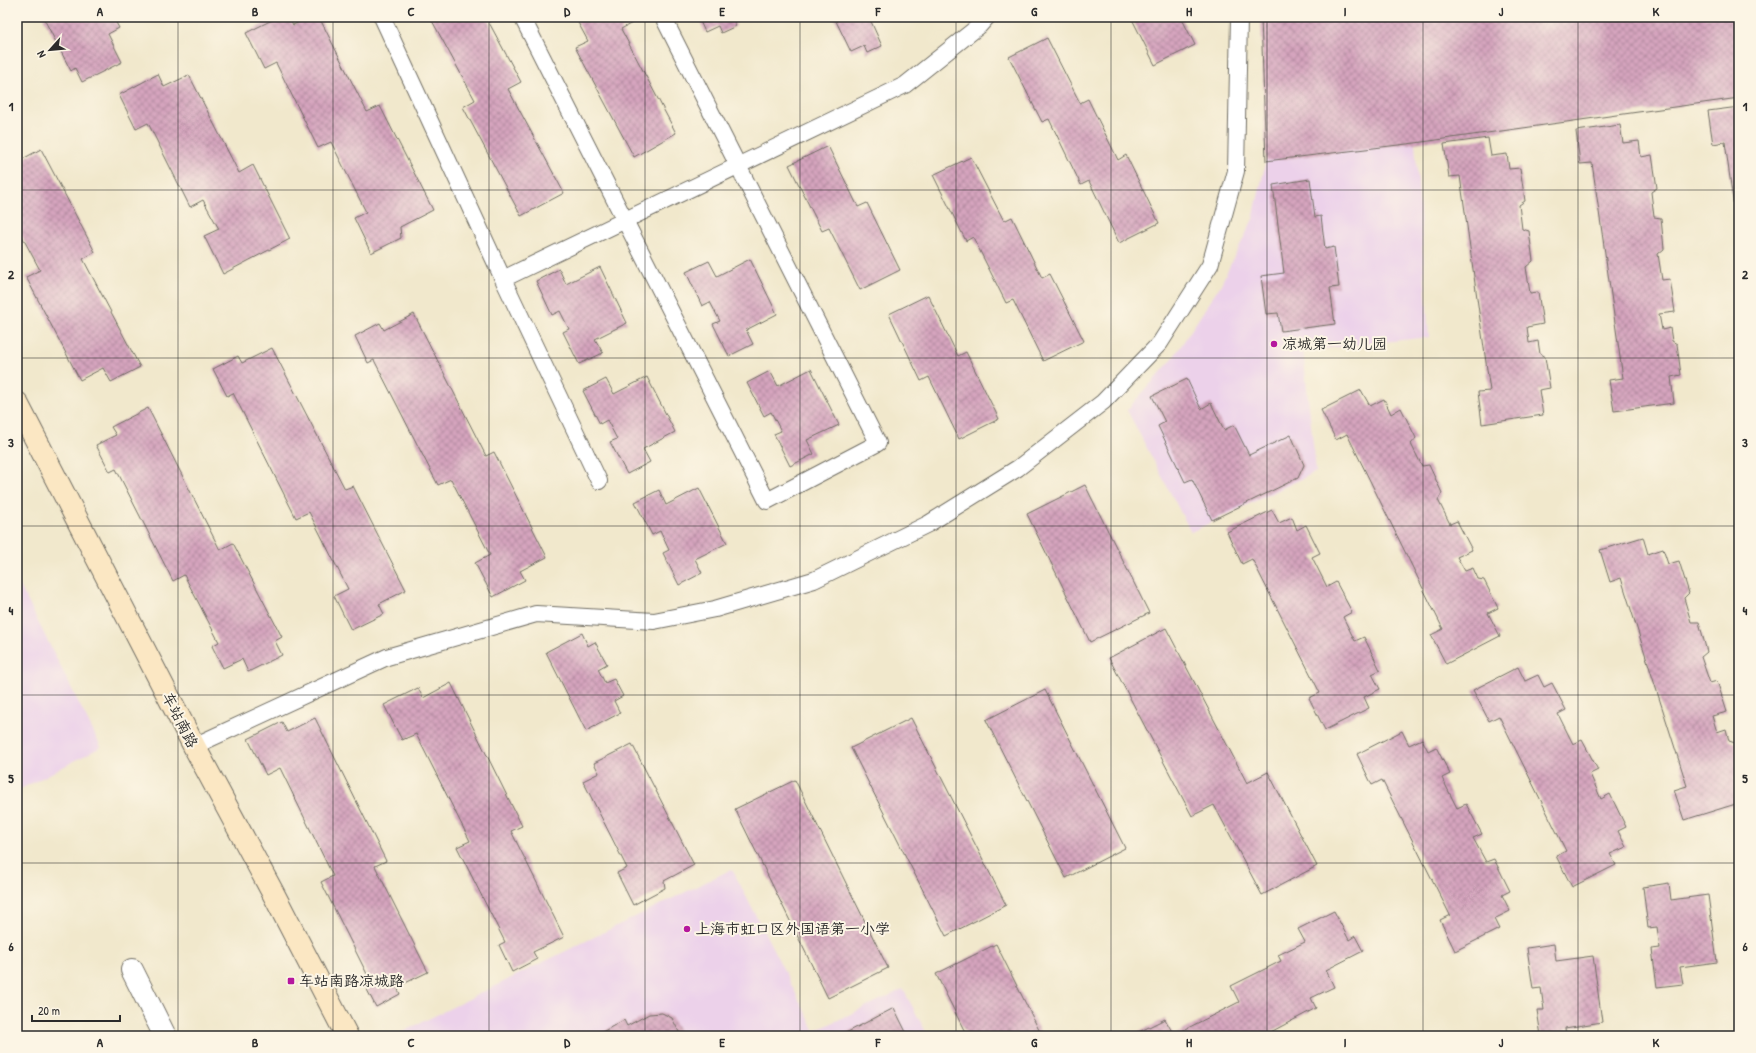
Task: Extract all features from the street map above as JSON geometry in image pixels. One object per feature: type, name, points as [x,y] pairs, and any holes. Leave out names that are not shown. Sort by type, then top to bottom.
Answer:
[{"type":"street","name":"车站南路","points":[[17,403],[194,746],[273,893],[347,1036]]},
{"type":"street","points":[[132,970],[165,1036]]},
{"type":"lane","points":[[382,17],[503,279],[599,481]]},
{"type":"lane","points":[[522,17],[767,502],[878,443],[663,17]]},
{"type":"lane","points":[[503,279],[905,84],[979,26],[987,17]]},
{"type":"lane","points":[[194,746],[387,656],[536,614],[654,621],[715,609],[814,580],[928,524],[1018,468],[1103,402],[1155,348],[1210,265],[1236,171],[1239,17]]},
{"type":"shaded area","name":"凉城第一幼儿园","points":[[1415,143],[1429,337],[1303,351],[1316,472],[1191,532],[1127,410],[1171,361],[1220,286],[1253,219],[1266,161]]},
{"type":"shaded area","points":[[17,580],[101,747],[17,791]]},
{"type":"shaded area","name":"上海市虹口区外国语第一小学","points":[[732,869],[815,1031],[903,989],[928,1036],[394,1036]]},
{"type":"building","points":[[43,17],[113,17],[119,28],[108,34],[122,62],[82,82],[75,68],[71,71]]},
{"type":"building","points":[[278,17],[289,17],[293,25],[310,17],[319,17],[367,112],[380,106],[433,210],[400,227],[401,238],[371,253],[354,218],[366,212],[331,142],[318,148],[276,63],[264,69],[246,33]]},
{"type":"building","points":[[430,17],[486,17],[521,82],[508,89],[564,193],[521,216],[463,107],[475,100]]},
{"type":"building","points":[[575,17],[631,17],[634,22],[621,29],[676,133],[634,157],[575,47],[588,41]]},
{"type":"building","points":[[698,17],[732,17],[736,26],[721,33],[718,26],[705,32]]},
{"type":"building","points":[[834,17],[869,17],[882,46],[867,53],[864,46],[851,52]]},
{"type":"building","points":[[1131,17],[1181,17],[1195,45],[1155,65]]},
{"type":"building","points":[[1261,17],[1739,17],[1739,98],[1415,143],[1266,161]]},
{"type":"building","points":[[1047,38],[1080,103],[1088,99],[1118,160],[1126,155],[1159,223],[1119,243],[1089,181],[1081,185],[1049,119],[1042,122],[1009,57]]},
{"type":"building","points":[[158,74],[164,87],[189,75],[239,173],[253,165],[290,239],[223,274],[204,236],[219,229],[203,200],[190,207],[148,123],[136,129],[119,95]]},
{"type":"building","points":[[1739,107],[1738,237],[1725,142],[1713,144],[1708,111]]},
{"type":"building","points":[[1620,125],[1623,143],[1639,141],[1641,157],[1652,155],[1657,188],[1651,192],[1654,217],[1661,218],[1664,249],[1658,254],[1662,280],[1670,279],[1675,312],[1659,314],[1662,330],[1670,328],[1672,341],[1677,344],[1681,375],[1671,377],[1674,403],[1614,411],[1609,380],[1623,378],[1592,163],[1580,164],[1576,131]]},
{"type":"building","points":[[1488,138],[1491,156],[1507,154],[1509,169],[1520,168],[1525,201],[1519,205],[1522,229],[1529,231],[1533,261],[1526,267],[1530,293],[1538,292],[1543,324],[1527,327],[1529,343],[1538,341],[1540,354],[1545,357],[1550,388],[1539,390],[1543,415],[1482,424],[1478,392],[1490,391],[1460,176],[1449,177],[1444,144]]},
{"type":"building","points":[[828,146],[858,207],[867,203],[900,270],[860,290],[829,228],[822,231],[789,165]]},
{"type":"building","points":[[41,149],[95,252],[83,259],[140,367],[111,382],[103,368],[80,380],[26,277],[40,270],[17,227],[17,162]]},
{"type":"building","points":[[971,157],[1004,221],[1012,217],[1042,278],[1050,274],[1084,341],[1043,361],[1013,300],[1006,303],[973,237],[966,241],[933,175]]},
{"type":"building","points":[[1310,179],[1315,217],[1321,216],[1325,249],[1334,247],[1339,287],[1330,288],[1335,324],[1281,331],[1278,313],[1266,314],[1261,276],[1284,273],[1273,185]]},
{"type":"building","points":[[750,259],[777,314],[746,330],[753,344],[729,356],[713,324],[720,321],[710,302],[702,306],[686,272],[709,261],[717,276]]},
{"type":"building","points":[[600,267],[627,323],[595,339],[603,353],[579,364],[563,332],[569,329],[560,311],[552,315],[536,281],[559,269],[566,284]]},
{"type":"building","points":[[928,295],[958,356],[966,352],[999,419],[959,439],[929,377],[921,381],[889,314]]},
{"type":"building","points":[[414,314],[486,456],[494,452],[547,557],[520,571],[525,580],[493,597],[475,563],[490,555],[451,479],[438,485],[374,360],[368,363],[355,336],[380,323],[384,330]]},
{"type":"building","points":[[272,348],[345,489],[353,486],[406,590],[379,604],[384,614],[351,630],[334,596],[348,589],[309,512],[296,518],[233,393],[227,396],[213,369],[238,356],[242,363]]},
{"type":"building","points":[[811,369],[839,425],[807,440],[814,454],[790,466],[774,434],[781,431],[771,412],[764,416],[747,383],[770,371],[778,386]]},
{"type":"building","points":[[647,377],[675,432],[643,449],[650,462],[627,474],[610,442],[617,439],[607,420],[600,424],[583,391],[606,379],[614,394]]},
{"type":"building","points":[[1187,379],[1201,409],[1211,403],[1224,430],[1234,425],[1249,455],[1291,435],[1304,465],[1298,478],[1212,520],[1192,479],[1185,482],[1158,426],[1165,422],[1152,396]]},
{"type":"building","points":[[1361,390],[1370,406],[1384,399],[1391,414],[1401,408],[1416,438],[1411,444],[1422,466],[1429,465],[1442,493],[1438,500],[1450,524],[1457,521],[1472,550],[1457,557],[1465,571],[1473,568],[1478,579],[1484,580],[1498,608],[1488,613],[1500,636],[1446,664],[1431,635],[1443,629],[1347,434],[1336,440],[1321,410]]},
{"type":"building","points":[[148,408],[220,550],[233,543],[282,637],[275,641],[282,655],[248,672],[242,659],[223,668],[212,646],[219,642],[184,575],[173,581],[116,469],[110,472],[96,445],[116,435],[111,427]]},
{"type":"building","points":[[1085,485],[1149,613],[1090,642],[1027,514]]},
{"type":"building","points":[[699,488],[727,543],[695,559],[702,573],[679,585],[663,553],[669,550],[660,531],[652,535],[635,502],[659,490],[666,505]]},
{"type":"building","points":[[1272,510],[1279,523],[1292,517],[1297,530],[1306,525],[1320,553],[1312,557],[1327,587],[1336,582],[1352,612],[1343,617],[1355,641],[1364,637],[1380,670],[1372,674],[1380,689],[1364,697],[1369,708],[1325,730],[1309,698],[1320,693],[1252,559],[1242,564],[1227,532]]},
{"type":"building","points":[[1643,537],[1648,554],[1663,549],[1668,564],[1679,561],[1689,593],[1684,598],[1691,622],[1699,622],[1707,652],[1701,657],[1710,683],[1717,681],[1727,712],[1712,716],[1717,732],[1726,729],[1729,741],[1735,743],[1739,757],[1739,775],[1734,777],[1739,792],[1739,803],[1684,820],[1674,790],[1687,786],[1621,578],[1610,582],[1600,550]]},
{"type":"building","points":[[1166,628],[1247,783],[1268,772],[1317,866],[1262,895],[1214,805],[1192,816],[1109,658]]},
{"type":"building","points":[[582,633],[588,646],[595,642],[607,664],[598,669],[605,683],[614,679],[623,696],[614,701],[620,713],[586,731],[546,652]]},
{"type":"building","points":[[1518,667],[1525,681],[1538,675],[1544,687],[1552,683],[1566,710],[1558,714],[1573,744],[1582,740],[1598,770],[1590,774],[1601,799],[1610,794],[1626,827],[1618,831],[1626,847],[1610,854],[1616,865],[1572,887],[1556,856],[1566,851],[1499,716],[1489,721],[1473,690]]},
{"type":"building","points":[[451,683],[522,826],[511,831],[564,937],[533,952],[537,959],[512,972],[499,945],[505,942],[457,847],[470,841],[416,734],[402,740],[384,705],[418,688],[423,698]]},
{"type":"building","points":[[1045,690],[1125,848],[1066,878],[986,720]]},
{"type":"building","points":[[315,718],[386,861],[375,866],[428,972],[397,987],[400,994],[376,1007],[362,980],[368,976],[321,882],[333,876],[280,768],[266,775],[248,739],[282,722],[287,732]]},
{"type":"building","points":[[911,718],[1006,905],[946,936],[851,748]]},
{"type":"building","points":[[1402,731],[1409,745],[1422,739],[1428,751],[1436,747],[1450,774],[1442,778],[1457,808],[1466,804],[1482,834],[1473,838],[1486,862],[1494,859],[1510,891],[1502,895],[1510,911],[1494,919],[1499,929],[1455,951],[1440,920],[1450,915],[1382,780],[1372,785],[1357,754]]},
{"type":"building","points":[[632,744],[694,865],[664,881],[665,888],[633,905],[617,873],[627,868],[583,781],[599,773],[594,763]]},
{"type":"building","points":[[795,780],[888,968],[828,998],[735,809]]},
{"type":"building","points":[[1669,883],[1671,900],[1708,895],[1717,962],[1680,967],[1683,984],[1657,987],[1652,949],[1660,948],[1657,927],[1648,928],[1643,887]]},
{"type":"building","points":[[1334,911],[1349,940],[1355,936],[1363,951],[1326,970],[1334,987],[1311,998],[1316,1008],[1267,1034],[1268,1036],[1131,1036],[1165,1019],[1174,1035],[1239,1002],[1231,986],[1281,961],[1278,955],[1305,942],[1298,929]]},
{"type":"building","points":[[996,944],[1042,1036],[967,1036],[936,974]]},
{"type":"building","points":[[1554,944],[1556,961],[1593,956],[1602,1022],[1565,1028],[1566,1036],[1541,1036],[1537,1010],[1544,1010],[1541,988],[1533,989],[1527,948]]},
{"type":"building","points":[[894,1008],[908,1036],[840,1036]]},
{"type":"building","points":[[662,1013],[672,1018],[681,1036],[595,1036],[624,1020],[627,1026],[649,1014]]},
{"type":"place","name":"凉城第一幼儿园","points":[[1274,344]]},
{"type":"place","name":"上海市虹口区外国语第一小学","points":[[687,929]]},
{"type":"place","name":"车站南路凉城路","points":[[291,981]]}]
